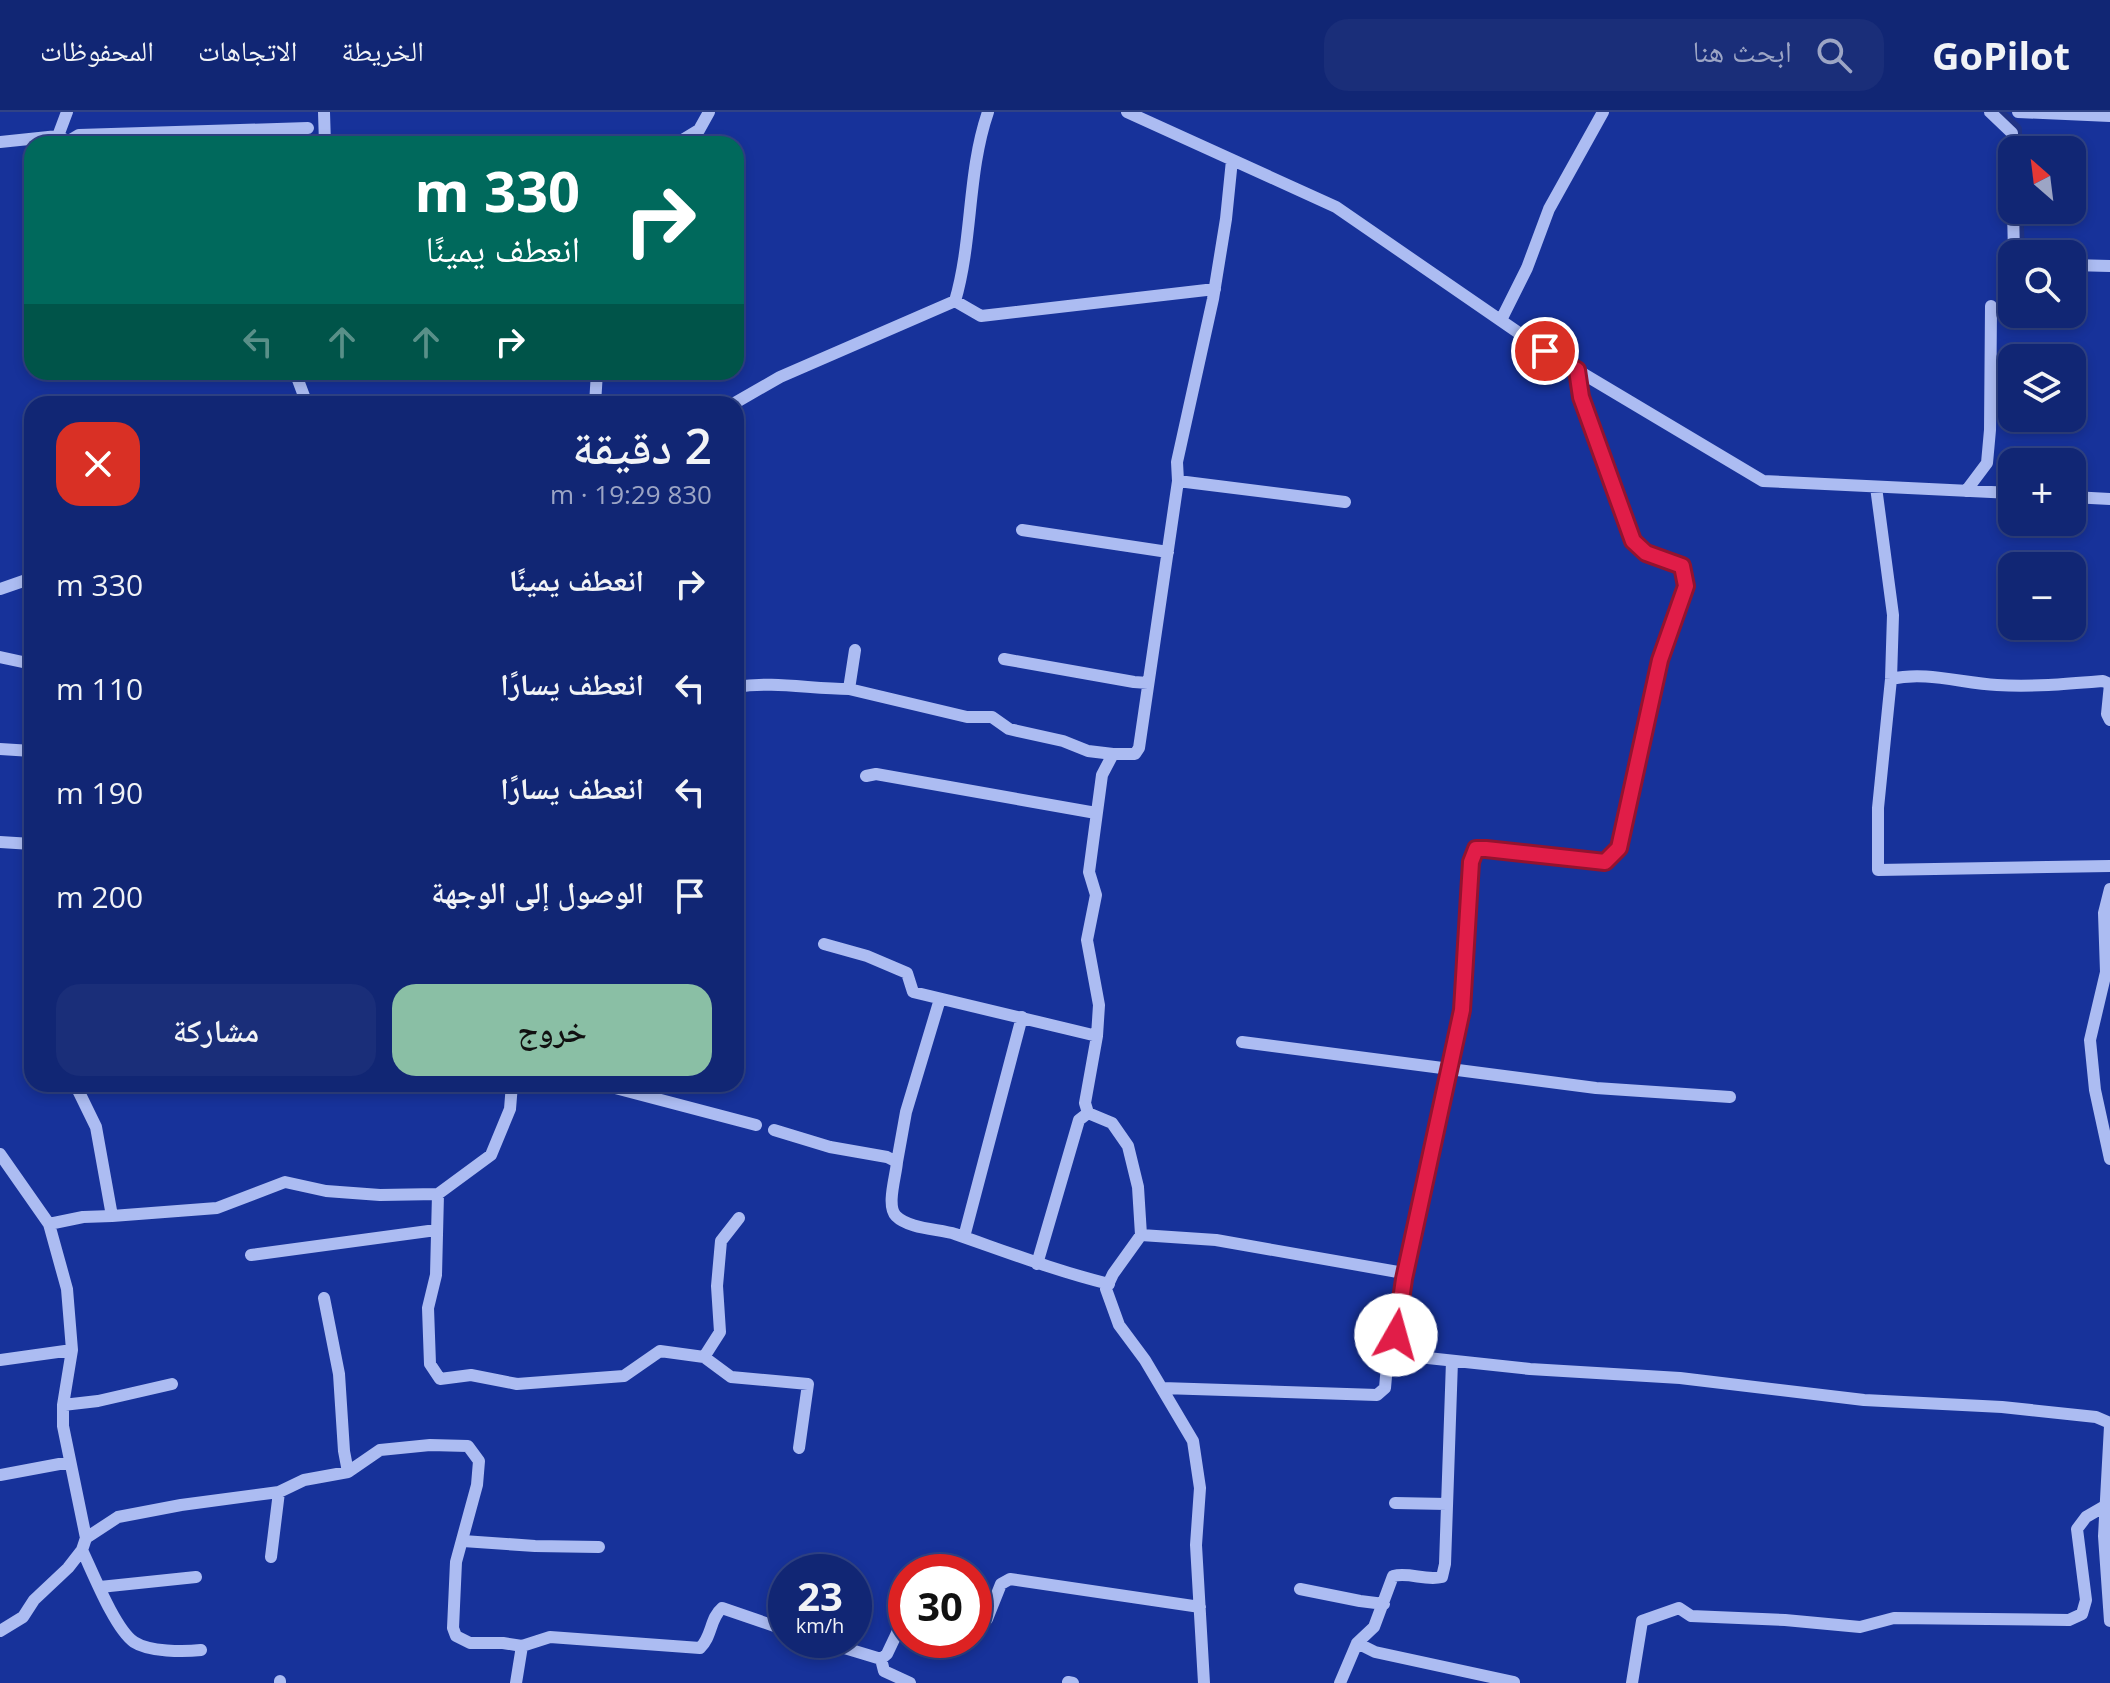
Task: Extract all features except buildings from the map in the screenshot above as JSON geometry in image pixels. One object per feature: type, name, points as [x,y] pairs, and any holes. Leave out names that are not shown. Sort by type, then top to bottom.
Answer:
[{"type":"street","points":[[65,136],[67,112]]},
{"type":"street","points":[[324,112],[325,136]]},
{"type":"street","points":[[689,136],[699,130],[709,112]]},
{"type":"street","points":[[744,398],[780,377],[955,301],[963,275],[969,204],[988,112]]},
{"type":"street","points":[[1127,112],[1336,207],[1577,370],[1763,481],[1998,492]]},
{"type":"street","points":[[1501,320],[1527,268],[1549,209],[1603,112]]},
{"type":"street","points":[[1990,112],[2012,136]]},
{"type":"street","points":[[2018,112],[2110,116]]},
{"type":"street","points":[[76,136],[308,128]]},
{"type":"street","points":[[0,142],[24,141]]},
{"type":"street","points":[[744,685],[806,685],[849,689],[967,717],[992,717],[1009,729],[1063,741],[1088,751],[1135,754],[1139,748],[1168,552],[1178,481],[1177,462],[1215,289],[1232,160]]},
{"type":"street","points":[[2086,265],[2110,266]]},
{"type":"street","points":[[955,301],[981,316],[1215,289]]},
{"type":"street","points":[[1966,491],[1987,463],[1991,306]]},
{"type":"street","points":[[1162,1388],[1377,1395],[1385,1388],[1387,1365],[1397,1348],[1404,1279],[1462,1010],[1471,862],[1476,849],[1605,862],[1619,848],[1660,660],[1686,586],[1682,566],[1646,553],[1633,541],[1581,397],[1577,370]]},
{"type":"street","points":[[1178,481],[1345,502]]},
{"type":"street","points":[[1876,487],[1893,615],[1891,679],[1878,808],[1878,870],[2110,866]]},
{"type":"street","points":[[2086,498],[2110,499]]},
{"type":"street","points":[[1022,530],[1168,552]]},
{"type":"street","points":[[0,589],[24,581]]},
{"type":"street","points":[[849,689],[848,679],[855,650]]},
{"type":"street","points":[[0,657],[24,662]]},
{"type":"street","points":[[1004,659],[1148,683]]},
{"type":"street","points":[[1891,679],[1910,675],[1994,685],[2042,686],[2103,681],[2110,684],[2107,714],[2110,720]]},
{"type":"street","points":[[0,749],[24,750]]},
{"type":"street","points":[[1088,1113],[1085,1103],[1097,1036],[1099,1005],[1087,940],[1096,895],[1089,872],[1102,775],[1113,754]]},
{"type":"street","points":[[866,776],[876,774],[1096,813]]},
{"type":"street","points":[[0,842],[24,844]]},
{"type":"street","points":[[2110,889],[2104,913],[2106,972],[2090,1040],[2095,1090],[2110,1159]]},
{"type":"street","points":[[824,944],[867,956],[907,973],[913,992],[1097,1036]]},
{"type":"street","points":[[940,999],[906,1112],[892,1206],[896,1216],[1037,1264],[1109,1284]]},
{"type":"street","points":[[964,1237],[1022,1017]]},
{"type":"street","points":[[1242,1042],[1596,1088],[1730,1097]]},
{"type":"street","points":[[79,1092],[96,1127],[112,1216]]},
{"type":"street","points":[[49,1224],[83,1217],[217,1208],[285,1182],[326,1191],[380,1195],[438,1194],[491,1155],[510,1109],[511,1092]]},
{"type":"street","points":[[630,1092],[756,1125]]},
{"type":"street","points":[[1088,1113],[1112,1123],[1128,1146],[1138,1187],[1141,1235],[1106,1289],[1119,1325],[1193,1441],[1200,1488],[1196,1545],[1204,1683]]},
{"type":"street","points":[[1037,1264],[1079,1120],[1088,1113]]},
{"type":"street","points":[[774,1130],[897,1162]]},
{"type":"street","points":[[0,1154],[49,1224],[67,1289],[72,1350],[63,1405],[63,1426],[84,1544],[100,1587],[125,1634],[137,1645],[180,1652],[201,1650]]},
{"type":"street","points":[[438,1194],[436,1275],[428,1308],[430,1364],[440,1379],[471,1375],[517,1384],[624,1376],[660,1351],[704,1357],[731,1377],[808,1384],[799,1448]]},
{"type":"street","points":[[704,1357],[720,1332],[717,1286],[721,1241],[739,1218]]},
{"type":"street","points":[[251,1255],[436,1230]]},
{"type":"street","points":[[1141,1235],[1216,1240],[1398,1272],[1404,1279]]},
{"type":"street","points":[[324,1298],[339,1374],[348,1472]]},
{"type":"street","points":[[1397,1348],[1409,1356],[1530,1369],[1695,1380],[1864,1400],[2002,1407],[2096,1417],[2110,1424],[2104,1550],[2110,1621]]},
{"type":"street","points":[[0,1360],[72,1350]]},
{"type":"street","points":[[1340,1683],[1357,1643],[1374,1627],[1393,1576],[1401,1574],[1431,1580],[1442,1577],[1452,1361]]},
{"type":"street","points":[[63,1405],[98,1401],[172,1384]]},
{"type":"street","points":[[0,1631],[23,1617],[34,1600],[68,1568],[84,1544],[118,1517],[279,1492],[304,1480],[348,1472],[380,1450],[430,1445],[468,1446],[479,1461],[477,1485],[456,1562],[453,1628],[456,1636],[470,1643],[522,1646],[550,1637],[700,1648],[707,1642],[717,1612],[722,1608],[768,1624]]},
{"type":"street","points":[[0,1475],[70,1462]]},
{"type":"street","points":[[271,1557],[279,1492]]},
{"type":"street","points":[[1395,1503],[1447,1504]]},
{"type":"street","points":[[1632,1683],[1642,1621],[1679,1608],[1691,1616],[1860,1627],[1894,1618],[2069,1620],[2082,1614],[2086,1600],[2077,1529],[2086,1517],[2105,1506]]},
{"type":"street","points":[[463,1541],[599,1547]]},
{"type":"street","points":[[100,1587],[196,1577]]},
{"type":"street","points":[[992,1606],[1001,1584],[1010,1579],[1200,1607]]},
{"type":"street","points":[[1300,1589],[1384,1604]]},
{"type":"street","points":[[1357,1643],[1375,1652],[1514,1682]]},
{"type":"street","points":[[516,1683],[522,1646]]},
{"type":"street","points":[[881,1659],[888,1652]]},
{"type":"street","points":[[872,1656],[881,1659]]},
{"type":"street","points":[[881,1659],[884,1671],[910,1683]]},
{"type":"waterway","points":[[1999,112],[2017,129],[2017,136]]},
{"type":"waterway","points":[[2019,228],[2019,240]]},
{"type":"route","points":[[1396,1335],[1404,1279],[1462,1010],[1471,862],[1476,849],[1605,862],[1619,848],[1660,660],[1686,586],[1682,566],[1646,553],[1633,541],[1581,397],[1577,370],[1545,351]]}]
